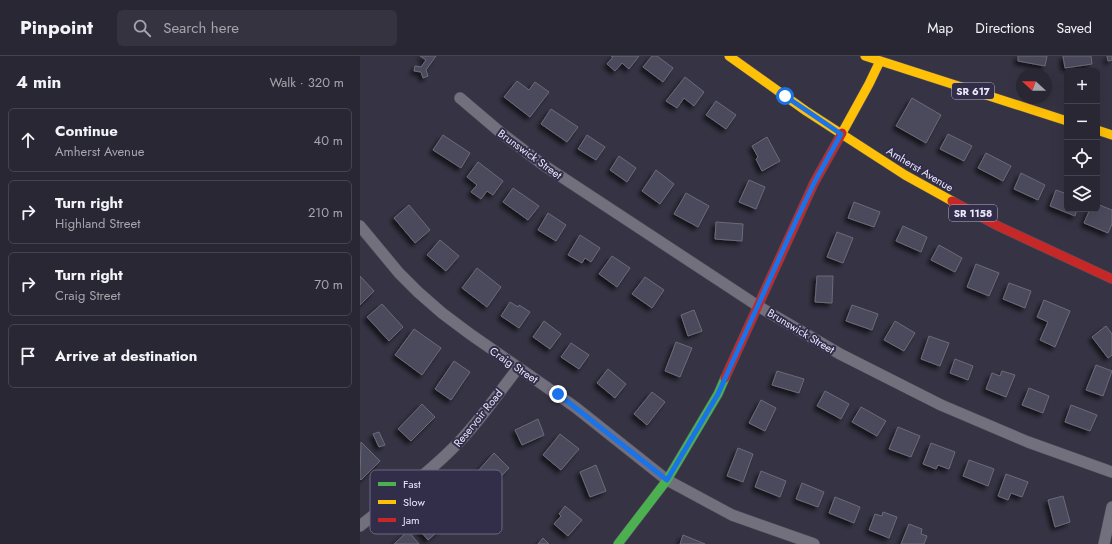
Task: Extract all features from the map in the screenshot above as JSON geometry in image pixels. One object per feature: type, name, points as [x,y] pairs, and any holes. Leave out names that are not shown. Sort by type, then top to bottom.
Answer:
[{"type":"main road","name":"Amherst Avenue","points":[[729,56],[806,111],[905,175],[1012,233],[1112,279]]},
{"type":"main road","name":"SR 617","points":[[864,56],[881,58],[1064,120]]},
{"type":"main road","points":[[618,544],[667,480],[718,394],[814,183],[869,84],[881,58]]},
{"type":"main road","points":[[1100,131],[1112,135]]},
{"type":"street","name":"Brunswick Street","points":[[460,98],[500,132],[542,164],[758,306],[840,354],[941,405],[1028,442],[1112,472]]},
{"type":"street","name":"Craig Street","points":[[360,226],[399,273],[418,292],[470,334],[576,407],[667,480],[732,514],[814,544]]},
{"type":"street","name":"Reservoir Road","points":[[428,470],[452,450],[472,428],[518,368]]},
{"type":"street","points":[[1104,544],[1112,507]]},
{"type":"street","name":"Reservoir Road","points":[[360,526],[370,518]]},
{"type":"building","points":[[420,56],[436,56],[426,70],[428,76],[423,78],[421,72],[414,71],[415,66],[421,67],[426,60]]},
{"type":"building","points":[[611,56],[639,56],[629,69],[622,63],[615,71],[607,64],[613,57]]},
{"type":"building","points":[[652,56],[657,56],[673,68],[663,82],[643,67]]},
{"type":"building","points":[[1018,56],[1047,56],[1045,66],[1018,61]]},
{"type":"building","points":[[1063,56],[1091,56],[1092,64],[1065,68]]},
{"type":"building","points":[[1107,56],[1112,56],[1112,60],[1108,61]]},
{"type":"building","points":[[685,77],[704,92],[694,106],[684,98],[677,108],[666,101]]},
{"type":"building","points":[[517,81],[529,90],[535,82],[549,92],[530,117],[504,97]]},
{"type":"building","points":[[912,98],[941,115],[926,143],[896,126]]},
{"type":"building","points":[[716,101],[736,115],[726,129],[706,115]]},
{"type":"building","points":[[551,109],[578,127],[567,142],[541,124]]},
{"type":"building","points":[[948,134],[972,146],[964,161],[940,149]]},
{"type":"building","points":[[443,135],[470,153],[461,168],[433,150]]},
{"type":"building","points":[[587,135],[605,147],[596,160],[578,149]]},
{"type":"building","points":[[767,137],[780,161],[762,171],[756,159],[758,157],[752,146]]},
{"type":"building","points":[[986,153],[1011,166],[1003,181],[978,168]]},
{"type":"building","points":[[619,156],[636,168],[627,182],[610,170]]},
{"type":"building","points":[[478,162],[503,181],[493,195],[487,191],[481,199],[471,192],[477,185],[467,177]]},
{"type":"building","points":[[656,170],[674,184],[660,204],[642,191]]},
{"type":"building","points":[[1021,173],[1045,185],[1038,200],[1014,189]]},
{"type":"building","points":[[749,180],[765,187],[756,209],[739,202]]},
{"type":"building","points":[[513,188],[539,206],[528,220],[503,202]]},
{"type":"building","points":[[1056,190],[1064,193],[1064,212],[1050,206]]},
{"type":"building","points":[[686,193],[709,206],[698,227],[674,214]]},
{"type":"building","points":[[854,202],[880,212],[874,227],[848,218]]},
{"type":"building","points":[[409,205],[430,230],[415,243],[394,218]]},
{"type":"building","points":[[1100,205],[1112,210],[1112,224],[1108,233],[1084,223],[1089,212],[1100,212]]},
{"type":"building","points":[[1065,212],[1076,212],[1075,216]]},
{"type":"building","points":[[548,213],[566,225],[556,241],[538,230]]},
{"type":"building","points":[[716,222],[743,224],[742,241],[715,239]]},
{"type":"building","points":[[903,226],[927,237],[921,252],[896,241]]},
{"type":"building","points":[[837,232],[853,238],[843,263],[827,257]]},
{"type":"building","points":[[580,235],[600,248],[591,262],[585,258],[582,263],[568,255]]},
{"type":"building","points":[[440,240],[459,256],[446,271],[427,255]]},
{"type":"building","points":[[939,245],[962,258],[955,272],[931,260]]},
{"type":"building","points":[[612,256],[630,268],[617,287],[599,274]]},
{"type":"building","points":[[976,264],[999,273],[989,296],[967,287]]},
{"type":"building","points":[[477,268],[501,287],[487,307],[462,288]]},
{"type":"building","points":[[360,276],[374,291],[360,305]]},
{"type":"building","points":[[817,276],[833,276],[832,303],[815,302]]},
{"type":"building","points":[[645,277],[664,290],[652,308],[632,294]]},
{"type":"building","points":[[1009,283],[1031,291],[1025,308],[1003,299]]},
{"type":"building","points":[[1044,300],[1070,311],[1055,347],[1040,340],[1048,322],[1037,317]]},
{"type":"building","points":[[510,302],[518,307],[519,305],[530,312],[519,328],[501,316]]},
{"type":"building","points":[[382,304],[403,327],[389,341],[367,317]]},
{"type":"building","points":[[852,305],[878,314],[872,330],[846,321]]},
{"type":"building","points":[[694,310],[702,331],[688,336],[681,315]]},
{"type":"building","points":[[544,321],[561,334],[550,349],[533,337]]},
{"type":"building","points":[[895,321],[915,333],[904,351],[884,340]]},
{"type":"building","points":[[1106,326],[1112,334],[1112,355],[1108,358],[1092,337]]},
{"type":"building","points":[[414,329],[441,348],[422,375],[395,355]]},
{"type":"building","points":[[929,336],[949,343],[940,366],[921,359]]},
{"type":"building","points":[[676,342],[692,348],[680,377],[665,371]]},
{"type":"building","points":[[571,343],[589,355],[579,369],[561,357]]},
{"type":"building","points":[[955,359],[973,366],[968,380],[950,373]]},
{"type":"building","points":[[454,361],[470,372],[451,400],[435,389]]},
{"type":"building","points":[[1096,365],[1112,371],[1103,396],[1086,390]]},
{"type":"building","points":[[608,369],[626,384],[615,398],[597,383]]},
{"type":"building","points":[[777,371],[804,379],[799,393],[772,385]]},
{"type":"building","points":[[1002,371],[1015,375],[1006,397],[986,389],[992,373],[1000,376]]},
{"type":"building","points":[[1029,388],[1049,396],[1043,413],[1022,405]]},
{"type":"building","points":[[825,391],[849,404],[841,419],[817,406]]},
{"type":"building","points":[[652,392],[665,402],[647,425],[634,414]]},
{"type":"building","points":[[761,400],[776,408],[765,431],[749,423]]},
{"type":"building","points":[[422,404],[435,417],[411,441],[398,429]]},
{"type":"building","points":[[1071,405],[1097,415],[1090,431],[1065,422]]},
{"type":"building","points":[[861,407],[886,421],[877,436],[852,422]]},
{"type":"building","points":[[538,419],[544,435],[522,445],[515,430]]},
{"type":"building","points":[[898,427],[920,436],[911,457],[889,449]]},
{"type":"building","points":[[379,432],[385,445],[379,447],[373,434]]},
{"type":"building","points":[[560,434],[579,449],[561,470],[543,455]]},
{"type":"building","points":[[361,442],[380,461],[361,480]]},
{"type":"building","points":[[931,443],[955,452],[949,469],[938,465],[936,469],[923,464]]},
{"type":"building","points":[[738,448],[753,454],[743,482],[727,476]]},
{"type":"building","points":[[494,453],[509,468],[502,475],[502,470],[479,470]]},
{"type":"building","points":[[969,460],[994,469],[988,486],[963,476]]},
{"type":"building","points":[[596,465],[606,491],[590,497],[580,472]]},
{"type":"building","points":[[761,471],[786,481],[780,497],[755,487]]},
{"type":"building","points":[[1006,474],[1028,482],[1022,497],[1011,493],[1008,500],[998,496]]},
{"type":"building","points":[[802,483],[824,492],[818,507],[796,499]]},
{"type":"building","points":[[1063,496],[1070,522],[1055,527],[1048,500]]},
{"type":"building","points":[[835,497],[860,507],[854,523],[829,513]]},
{"type":"building","points":[[565,506],[582,520],[568,536],[554,524],[561,516],[559,514]]},
{"type":"building","points":[[883,512],[897,517],[889,538],[869,530],[875,514],[882,516]]},
{"type":"building","points":[[909,524],[922,529],[921,534],[927,536],[924,544],[901,544]]},
{"type":"building","points":[[405,534],[411,534],[419,544],[394,544]]},
{"type":"building","points":[[423,534],[435,534],[428,540]]},
{"type":"building","points":[[683,535],[705,544],[680,544]]},
{"type":"building","points":[[543,538],[549,544],[538,544]]},
{"type":"traffic: fast","points":[[618,544],[667,480],[718,394],[725,378]]},
{"type":"traffic: slow","points":[[729,56],[806,111],[905,175],[952,201]]},
{"type":"traffic: slow","points":[[865,56],[1064,120]]},
{"type":"traffic: slow","points":[[842,133],[880,61]]},
{"type":"traffic: slow","points":[[1100,131],[1112,135]]},
{"type":"traffic: jam","points":[[725,378],[814,183],[842,133]]},
{"type":"traffic: jam","points":[[952,201],[998,226],[1112,279]]},
{"type":"route","points":[[558,394],[667,480],[718,394],[796,221],[814,183],[841,134],[785,96]]}]
